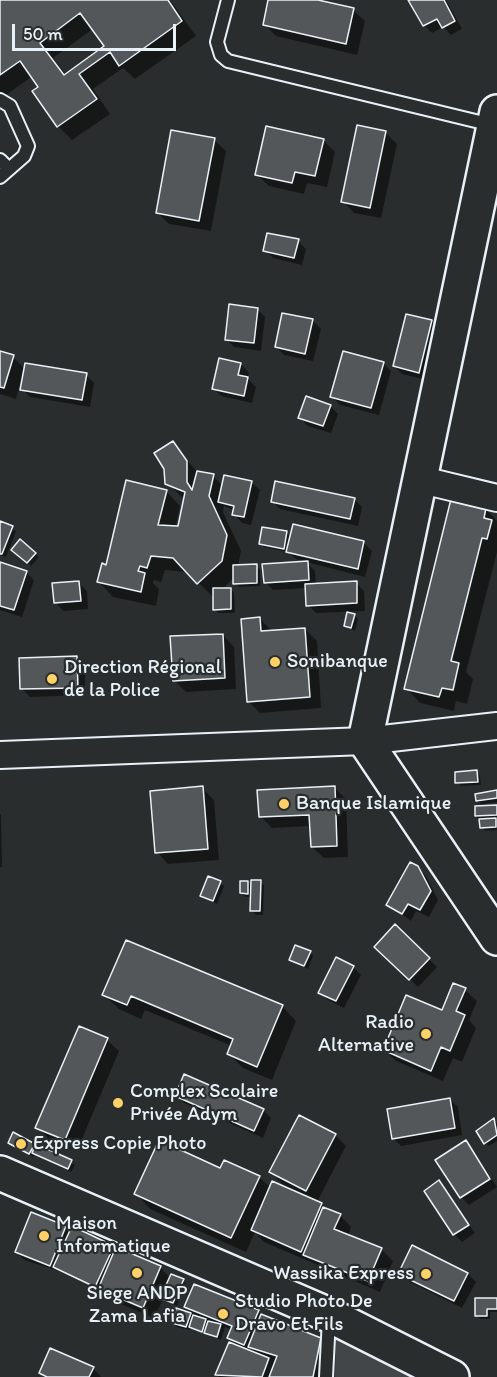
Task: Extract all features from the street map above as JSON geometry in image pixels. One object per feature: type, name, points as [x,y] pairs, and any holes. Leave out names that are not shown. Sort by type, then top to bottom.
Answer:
[{"type":"main road","points":[[496,121],[422,480],[365,741],[497,938]]},
{"type":"main road","points":[[0,1173],[329,1315],[454,1376]]},
{"type":"street","points":[[422,480],[497,498]]},
{"type":"street","points":[[0,755],[365,741],[497,726]]},
{"type":"lane","points":[[228,0],[217,42],[221,55],[228,61],[496,121]]},
{"type":"lane","points":[[0,100],[10,106],[28,146],[24,156],[3,169]]},
{"type":"lane","points":[[326,1377],[329,1315]]},
{"type":"shaded area","points":[[336,1337],[418,1377],[335,1377]]},
{"type":"building","points":[[0,0],[168,0],[182,21],[119,66],[110,52],[79,74],[97,99],[57,127],[32,91],[38,87],[20,61],[0,75]],"holes":[[[80,13],[104,46],[64,75],[40,43]]]},
{"type":"building","points":[[268,0],[318,0],[354,8],[346,44],[263,25]]},
{"type":"building","points":[[408,0],[444,0],[455,21],[442,28],[437,19],[423,26]]},
{"type":"building","points":[[357,125],[386,131],[370,208],[341,202]]},
{"type":"building","points":[[266,126],[324,139],[315,176],[295,172],[292,183],[255,175]]},
{"type":"building","points":[[171,130],[215,138],[199,221],[156,213]]},
{"type":"building","points":[[267,233],[299,239],[294,258],[263,251]]},
{"type":"building","points":[[229,304],[258,308],[254,343],[225,340]]},
{"type":"building","points":[[282,313],[313,319],[305,354],[275,347]]},
{"type":"building","points":[[406,314],[432,320],[419,373],[393,366]]},
{"type":"building","points":[[0,351],[14,355],[4,388],[0,387]]},
{"type":"building","points":[[343,351],[384,362],[371,408],[330,397]]},
{"type":"building","points":[[219,358],[241,363],[238,375],[248,377],[244,396],[212,389]]},
{"type":"building","points":[[25,363],[87,373],[82,400],[20,390]]},
{"type":"building","points":[[306,396],[331,405],[323,426],[298,418]]},
{"type":"building","points":[[173,441],[187,461],[187,482],[192,490],[197,471],[214,474],[209,496],[227,535],[222,561],[197,584],[173,558],[151,556],[147,568],[140,566],[138,571],[145,573],[141,592],[97,582],[102,563],[106,565],[126,480],[167,490],[158,525],[178,526],[185,492],[165,484],[164,469],[154,453]]},
{"type":"building","points":[[224,475],[252,481],[244,517],[232,515],[234,506],[218,502]]},
{"type":"building","points":[[275,481],[355,498],[350,519],[271,502]]},
{"type":"building","points":[[451,499],[486,508],[484,518],[492,520],[487,539],[482,538],[451,661],[459,663],[453,690],[442,688],[439,697],[404,689]]},
{"type":"building","points":[[0,521],[13,526],[2,554],[0,554]]},
{"type":"building","points":[[293,524],[364,541],[358,569],[286,552]]},
{"type":"building","points":[[262,527],[287,531],[284,549],[259,544]]},
{"type":"building","points":[[20,539],[36,553],[27,563],[11,550]]},
{"type":"building","points":[[308,561],[309,580],[264,583],[262,564]]},
{"type":"building","points":[[0,562],[27,571],[14,610],[0,606]]},
{"type":"building","points":[[257,564],[257,583],[233,584],[233,565]]},
{"type":"building","points":[[79,581],[81,601],[54,603],[52,583]]},
{"type":"building","points":[[357,581],[357,603],[306,606],[305,584]]},
{"type":"building","points":[[213,588],[231,588],[231,609],[213,610]]},
{"type":"building","points":[[347,612],[355,614],[351,628],[344,626]]},
{"type":"building","points":[[260,617],[261,631],[305,628],[310,697],[247,702],[241,619]]},
{"type":"building","points":[[223,634],[225,678],[173,681],[170,636]]},
{"type":"building","points":[[77,656],[78,688],[20,689],[19,658]]},
{"type":"building","points":[[477,770],[478,782],[455,783],[455,772]]},
{"type":"building","points":[[203,786],[208,849],[155,853],[150,791]]},
{"type":"building","points":[[335,786],[337,846],[311,847],[309,815],[259,817],[257,790]]},
{"type":"building","points":[[497,790],[497,798],[476,801],[475,794]]},
{"type":"building","points":[[497,805],[497,815],[475,816],[475,806]]},
{"type":"building","points":[[496,818],[496,827],[480,828],[479,819]]},
{"type":"building","points":[[410,862],[418,866],[431,891],[420,910],[408,904],[402,914],[386,905]]},
{"type":"building","points":[[208,876],[221,881],[213,901],[200,896]]},
{"type":"building","points":[[251,880],[261,880],[260,911],[250,911]]},
{"type":"building","points":[[240,881],[248,881],[248,894],[240,893]]},
{"type":"building","points":[[395,924],[430,958],[409,980],[374,947]]},
{"type":"building","points":[[126,940],[283,1005],[257,1067],[227,1054],[233,1039],[131,996],[127,1005],[102,995]]},
{"type":"building","points":[[295,945],[311,951],[304,966],[289,960]]},
{"type":"building","points":[[336,957],[354,966],[336,1001],[318,993]]},
{"type":"building","points":[[453,983],[466,988],[456,1011],[465,1015],[450,1051],[441,1047],[431,1071],[383,1050],[406,995],[442,1010]]},
{"type":"building","points":[[79,1026],[108,1038],[65,1140],[35,1128]]},
{"type":"building","points":[[184,1074],[264,1109],[254,1131],[175,1096]]},
{"type":"building","points":[[450,1098],[455,1128],[392,1139],[387,1109]]},
{"type":"building","points":[[299,1115],[336,1134],[306,1191],[269,1172]]},
{"type":"building","points":[[494,1118],[497,1135],[484,1144],[476,1131]]},
{"type":"building","points":[[13,1132],[35,1144],[29,1154],[8,1143]]},
{"type":"building","points":[[159,1140],[220,1168],[224,1160],[260,1176],[231,1238],[134,1194]]},
{"type":"building","points":[[466,1140],[490,1179],[460,1198],[435,1160]]},
{"type":"building","points":[[36,1144],[72,1160],[68,1169],[32,1153]]},
{"type":"building","points":[[439,1180],[469,1225],[453,1235],[424,1191]]},
{"type":"building","points":[[272,1181],[322,1203],[301,1252],[251,1230]]},
{"type":"building","points":[[323,1207],[341,1214],[334,1229],[382,1248],[368,1281],[303,1255]]},
{"type":"building","points":[[31,1212],[66,1226],[50,1266],[15,1252]]},
{"type":"building","points":[[72,1226],[114,1246],[95,1287],[53,1267]]},
{"type":"building","points":[[412,1245],[468,1273],[454,1301],[398,1274]]},
{"type":"building","points":[[116,1247],[161,1266],[143,1308],[98,1289]]},
{"type":"building","points":[[171,1274],[184,1279],[173,1303],[160,1298]]},
{"type":"building","points":[[194,1284],[259,1310],[244,1345],[227,1338],[232,1326],[184,1307]]},
{"type":"building","points":[[475,1298],[497,1298],[497,1309],[487,1309],[487,1316],[475,1316]]},
{"type":"building","points":[[176,1308],[191,1313],[186,1327],[172,1323]]},
{"type":"building","points":[[261,1314],[321,1338],[313,1377],[269,1377],[277,1356],[248,1347]]},
{"type":"building","points":[[193,1315],[206,1319],[202,1332],[189,1327]]},
{"type":"building","points":[[208,1321],[221,1324],[217,1337],[204,1333]]},
{"type":"building","points":[[229,1342],[269,1358],[262,1377],[215,1375]]},
{"type":"building","points":[[50,1348],[94,1367],[89,1377],[47,1377],[39,1373]]},
{"type":"place","name":"Sonibanque","points":[[275,662]]},
{"type":"place","name":"Direction Régional de la Police","points":[[52,679]]},
{"type":"place","name":"Banque Islamique","points":[[284,804]]},
{"type":"place","name":"Radio Alternative","points":[[426,1034]]},
{"type":"place","name":"Complex Scolaire Privée Adym","points":[[118,1103]]},
{"type":"place","name":"Express Copie Photo","points":[[21,1144]]},
{"type":"place","name":"Maison Informatique","points":[[44,1236]]},
{"type":"place","name":"Siege ANDP Zama Lafia","points":[[137,1273]]},
{"type":"place","name":"Wassika Express","points":[[426,1274]]},
{"type":"place","name":"Studio Photo De Dravo Et Fils","points":[[223,1314]]}]
